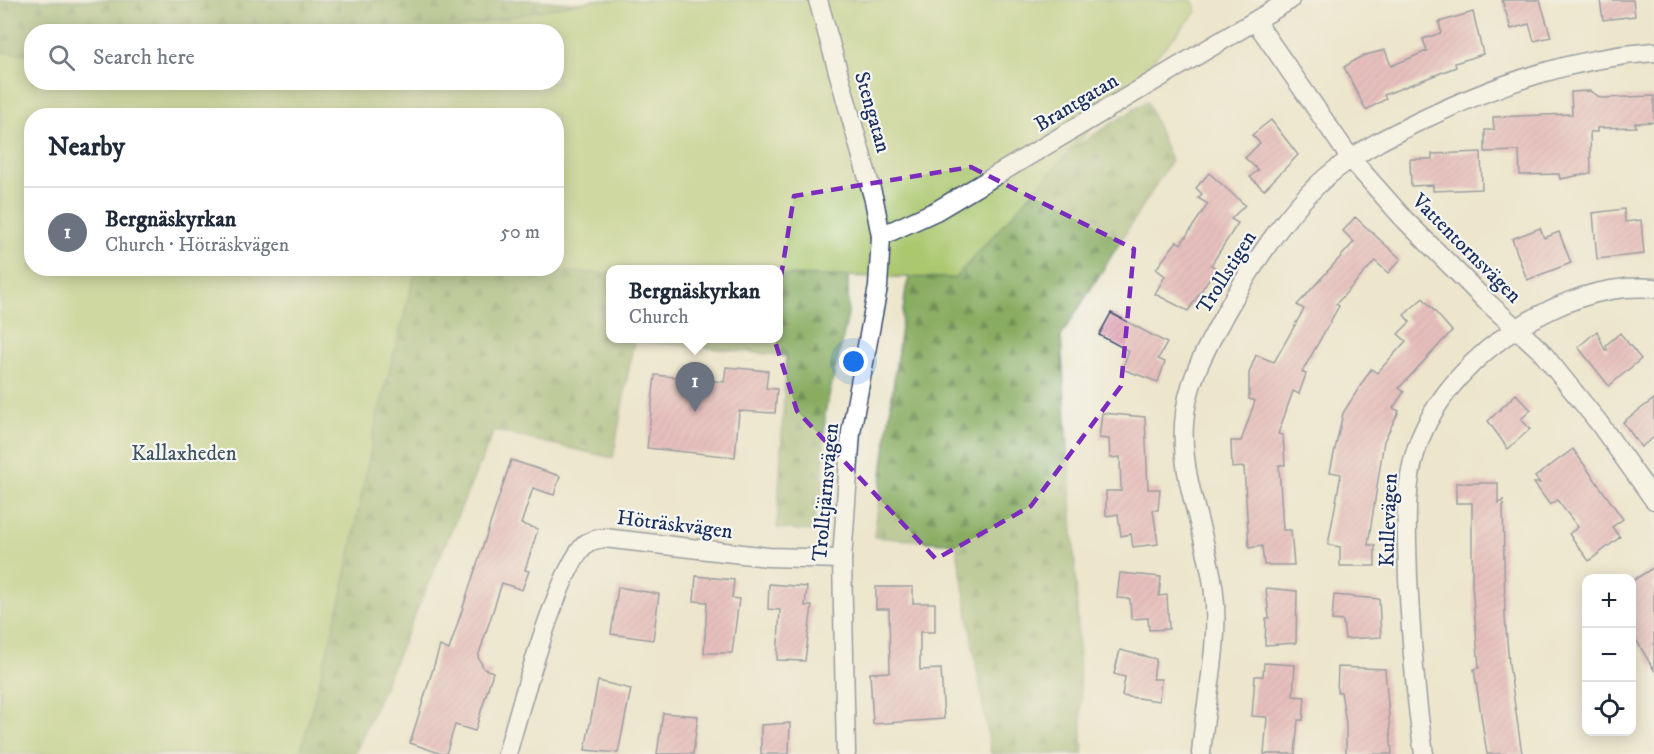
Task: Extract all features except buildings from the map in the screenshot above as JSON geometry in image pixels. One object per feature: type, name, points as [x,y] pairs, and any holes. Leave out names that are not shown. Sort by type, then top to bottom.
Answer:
[{"type":"street","name":"Stengatan","points":[[818,0],[874,200],[881,236]]},
{"type":"street","name":"Brantgatan","points":[[881,236],[936,211],[1290,0]]},
{"type":"street","name":"Vattentornsvägen","points":[[1256,22],[1352,159],[1404,219],[1540,350],[1625,458],[1654,500]]},
{"type":"street","name":"Trollstigen","points":[[1201,754],[1215,631],[1214,594],[1205,539],[1188,475],[1184,426],[1194,375],[1245,278],[1272,239],[1333,171],[1397,132],[1465,99],[1515,80],[1570,65],[1621,55],[1654,52]]},
{"type":"street","name":"Trolltjärnsvägen","points":[[846,754],[842,559],[851,432],[878,286],[881,236]]},
{"type":"street","name":"Kullevägen","points":[[1424,754],[1410,619],[1407,542],[1410,477],[1416,449],[1428,420],[1441,400],[1468,368],[1517,328],[1558,305],[1576,298],[1622,289],[1654,288]]},
{"type":"street","name":"Höträskvägen","points":[[507,754],[531,670],[557,600],[572,566],[587,543],[604,538],[768,557],[842,559]]},
{"type":"highlighted area","points":[[971,167],[1134,249],[1121,386],[1031,506],[936,559],[797,411],[772,332],[794,196]]},
{"type":"green space","points":[[0,0],[534,0],[652,9],[848,216],[848,315],[825,413],[822,496],[810,531],[777,528],[786,356],[662,343],[783,343],[783,265],[606,265],[606,343],[633,343],[613,458],[494,431],[355,754],[222,754],[0,292]]},
{"type":"green space","name":"Kallaxheden","points":[[593,0],[1192,0],[1197,11],[955,278],[783,275],[783,265],[606,265],[606,273],[564,272],[564,108],[24,108],[24,276],[414,276],[377,418],[341,598],[300,754],[0,754],[0,52],[24,54],[24,90],[564,90],[564,24],[476,24]]},
{"type":"green space","points":[[1147,101],[1171,161],[1061,336],[1076,581],[1083,754],[991,754],[956,544],[874,537],[906,288],[919,246]]},
{"type":"place","name":"Bergnäskyrkan","points":[[695,412]]}]
